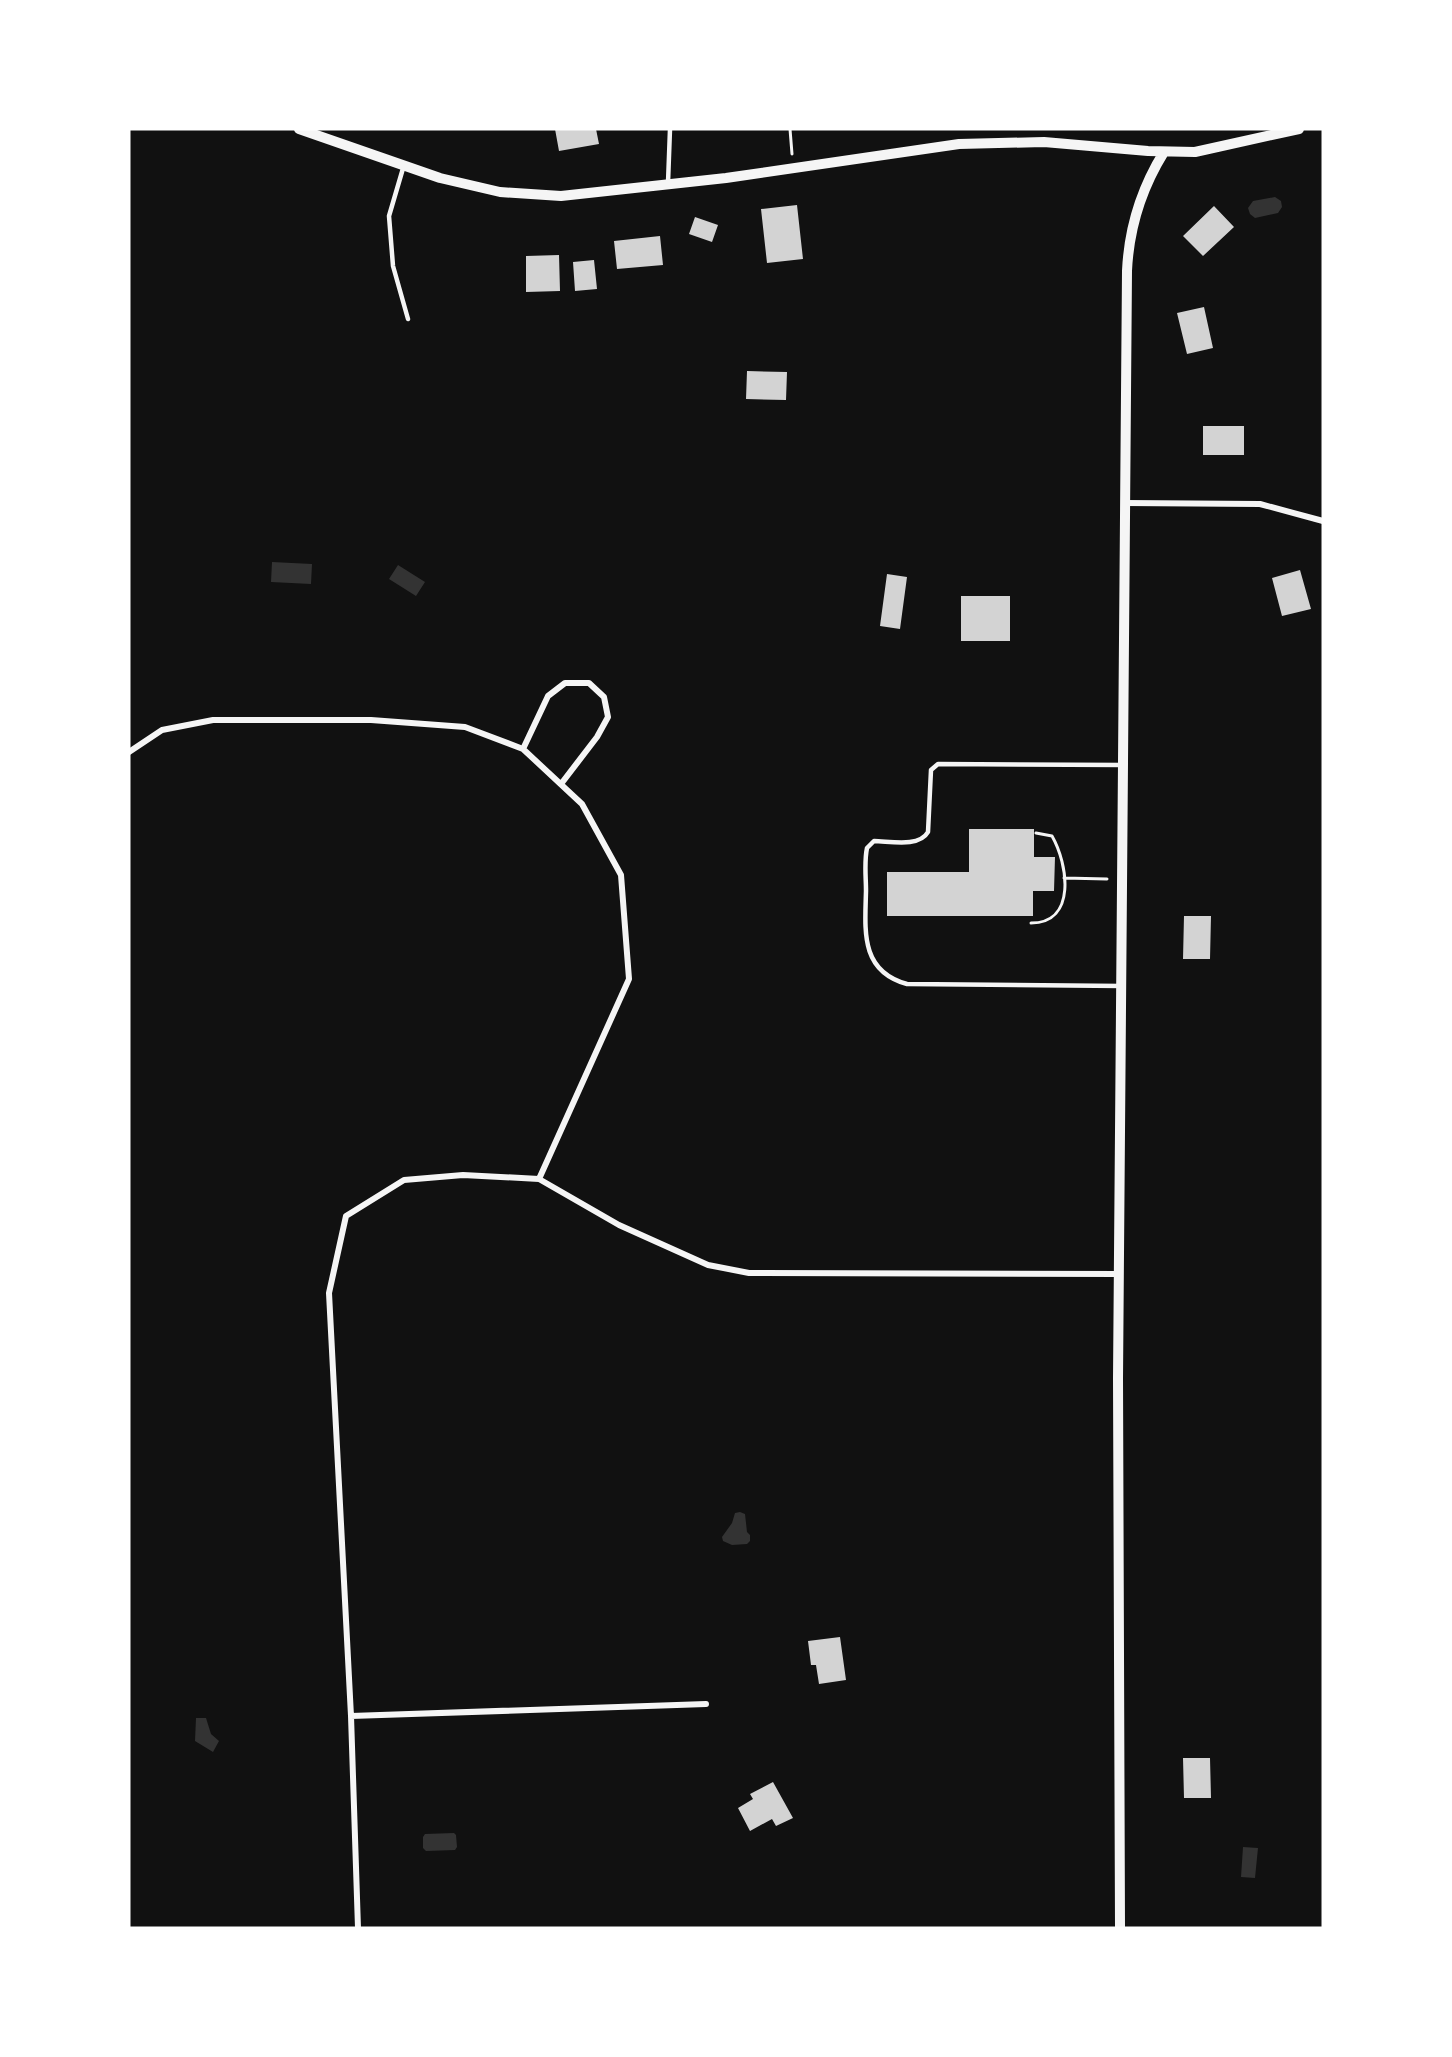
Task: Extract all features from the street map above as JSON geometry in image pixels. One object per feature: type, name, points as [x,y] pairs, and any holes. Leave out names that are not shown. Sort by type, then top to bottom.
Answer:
[{"type":"street","points":[[299,129],[440,178],[500,192],[561,196],[668,185],[951,145],[1006,141],[1063,143],[1164,152],[1210,150],[1299,129]]},
{"type":"street","points":[[1120,1928],[1118,1274],[1123,879],[1125,351],[1128,248],[1132,226],[1146,183],[1164,152]]},
{"type":"street","points":[[1125,503],[1260,504],[1323,521]]},
{"type":"street","points":[[524,749],[548,696],[565,682],[589,682],[604,698],[608,717],[597,737],[561,784]]},
{"type":"street","points":[[129,752],[162,730],[213,720],[371,720],[465,727],[524,749],[582,804],[621,875],[629,979],[539,1179]]},
{"type":"street","points":[[358,1928],[351,1716],[329,1293],[346,1216],[404,1180],[463,1175],[539,1179],[619,1225],[708,1265],[732,1270],[763,1273],[1118,1274]]},
{"type":"street","points":[[351,1716],[706,1704]]},
{"type":"lane","points":[[668,185],[670,129]]},
{"type":"lane","points":[[404,165],[389,216],[393,266],[408,319]]},
{"type":"lane","points":[[1122,986],[907,984],[888,977],[882,972],[872,956],[865,930],[867,848],[873,841],[916,841],[925,837],[928,832],[933,766],[938,764],[1123,765]]},
{"type":"path","points":[[790,129],[793,168]]},
{"type":"path","points":[[1031,923],[1042,923],[1055,916],[1062,906],[1064,878],[1059,848],[1052,836],[1036,833]]},
{"type":"path","points":[[1064,878],[1123,879]]},
{"type":"shaded area","points":[[1275,197],[1281,201],[1282,207],[1278,213],[1255,218],[1250,214],[1248,208],[1253,201]]},
{"type":"shaded area","points":[[272,562],[312,564],[311,584],[271,582]]},
{"type":"shaded area","points":[[398,565],[425,582],[416,596],[389,579]]},
{"type":"shaded area","points":[[735,1513],[745,1514],[750,1541],[747,1544],[732,1545],[723,1541],[722,1537],[732,1523]]},
{"type":"shaded area","points":[[196,1718],[206,1718],[211,1734],[219,1741],[213,1752],[195,1741]]},
{"type":"shaded area","points":[[454,1833],[457,1847],[455,1850],[426,1851],[423,1848],[425,1834]]},
{"type":"shaded area","points":[[1243,1847],[1258,1848],[1255,1878],[1241,1877]]},
{"type":"building","points":[[555,129],[596,129],[599,144],[559,151]]},
{"type":"building","points":[[797,205],[803,259],[767,263],[761,209]]},
{"type":"building","points":[[1214,206],[1234,227],[1203,256],[1183,236]]},
{"type":"building","points":[[695,217],[718,225],[712,242],[689,234]]},
{"type":"building","points":[[660,236],[663,265],[617,269],[614,241]]},
{"type":"building","points":[[559,255],[560,291],[526,292],[526,256]]},
{"type":"building","points":[[594,260],[597,289],[575,291],[573,262]]},
{"type":"building","points":[[1204,307],[1213,348],[1187,354],[1177,313]]},
{"type":"building","points":[[747,371],[787,372],[786,400],[746,399]]},
{"type":"building","points":[[1203,426],[1244,426],[1244,455],[1203,455]]},
{"type":"building","points":[[1300,570],[1311,609],[1282,616],[1272,578]]},
{"type":"building","points":[[887,574],[907,577],[900,629],[880,626]]},
{"type":"building","points":[[961,596],[1010,596],[1010,641],[961,641]]},
{"type":"building","points":[[969,829],[1034,829],[1034,857],[1055,857],[1054,891],[1033,891],[1033,916],[887,916],[887,872],[969,872]]},
{"type":"building","points":[[1184,916],[1211,916],[1210,959],[1183,959]]},
{"type":"building","points":[[840,1637],[846,1680],[819,1684],[816,1665],[811,1665],[808,1641]]},
{"type":"building","points":[[1183,1758],[1210,1758],[1211,1798],[1184,1798]]},
{"type":"building","points":[[773,1782],[793,1818],[776,1826],[772,1819],[750,1831],[738,1808],[753,1799],[750,1794]]}]
